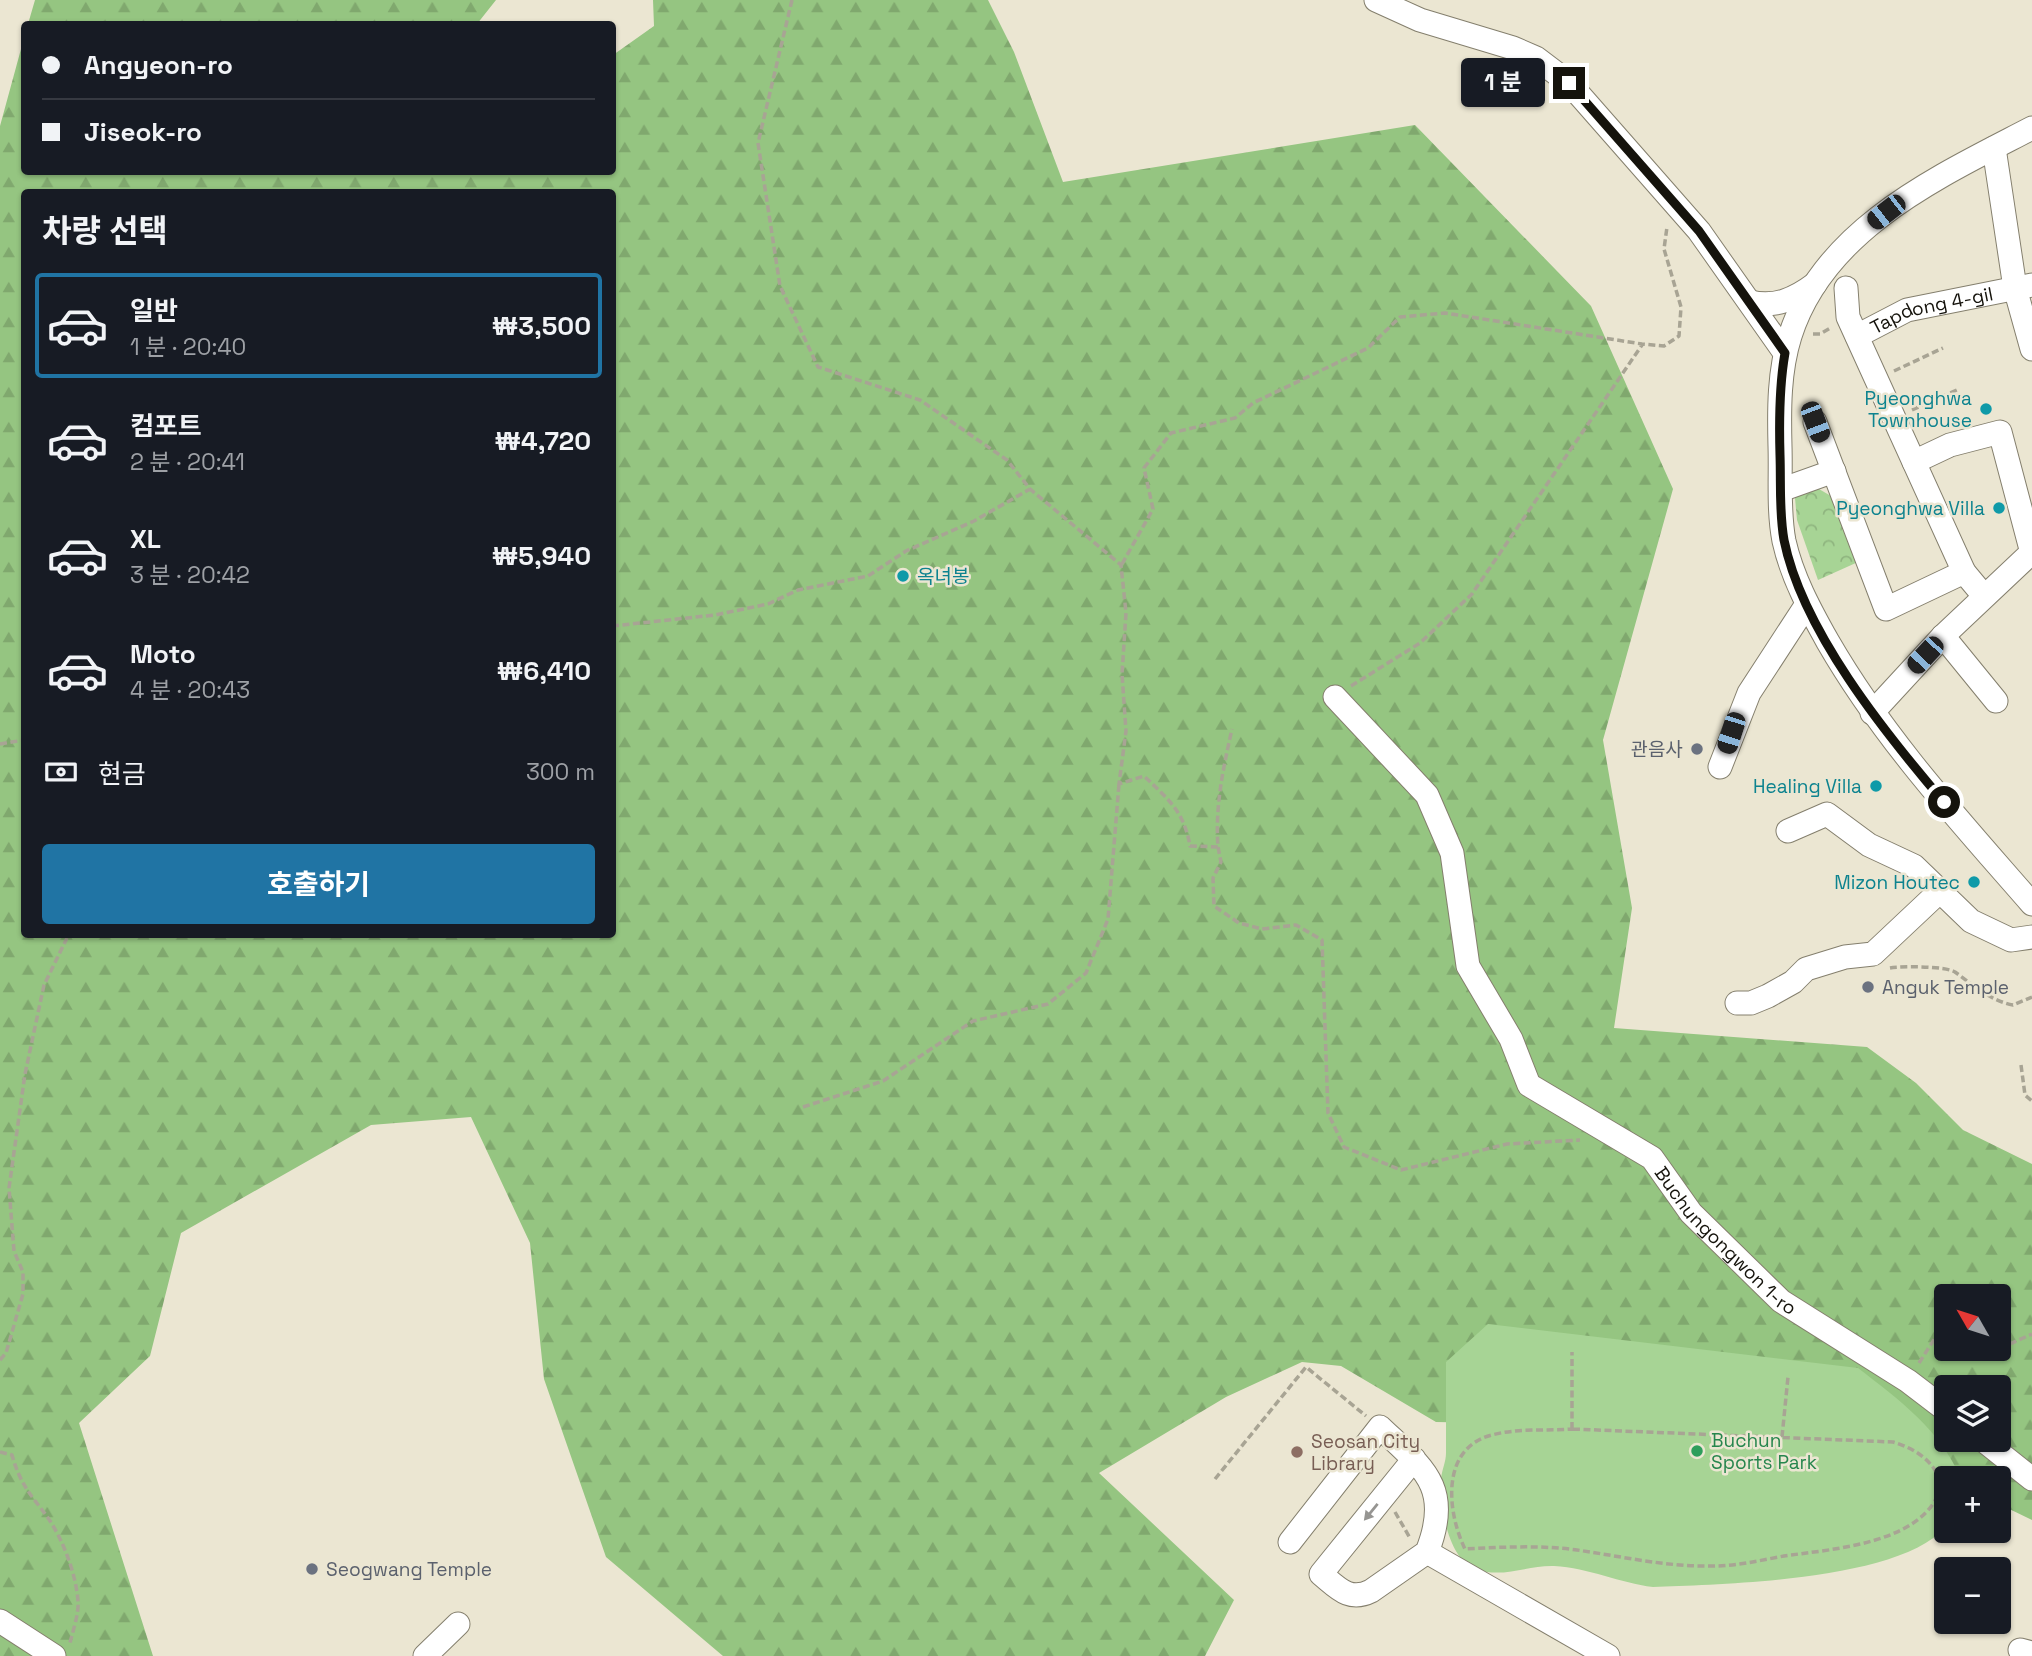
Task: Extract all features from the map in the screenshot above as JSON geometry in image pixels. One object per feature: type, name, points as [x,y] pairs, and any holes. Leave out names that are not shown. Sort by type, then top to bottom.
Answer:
[{"type":"street","points":[[1376,0],[1420,20],[1513,48],[1545,65],[1569,83],[1671,197],[1750,302],[1788,343]]},
{"type":"street","points":[[1750,302],[1783,302],[1803,292],[1821,278],[1854,239],[1898,203],[2032,128]]},
{"type":"street","points":[[1994,148],[2024,287],[2032,349]]},
{"type":"street","points":[[1821,278],[1788,343],[1780,405],[1784,540],[1807,604],[1872,713],[1909,761],[2032,904]]},
{"type":"street","name":"Tapdong 4-gil","points":[[1984,596],[1964,572],[1853,327],[1907,310],[2024,287]]},
{"type":"street","points":[[1846,288],[1853,327]]},
{"type":"street","points":[[1815,422],[1886,609],[1964,572]]},
{"type":"street","points":[[1872,713],[1943,636],[2032,553],[2000,432],[1950,445],[1914,462]]},
{"type":"street","points":[[1781,490],[1834,471]]},
{"type":"street","points":[[1720,767],[1749,693],[1807,604]]},
{"type":"street","points":[[1943,636],[1996,701]]},
{"type":"street","name":"Buchungongwon 1-ro","points":[[1335,697],[1427,795],[1452,853],[1468,966],[1511,1039],[1529,1085],[1652,1158],[1691,1213],[1781,1301],[1908,1381],[1934,1401]]},
{"type":"street","points":[[1788,831],[1827,814],[1869,845],[1914,866],[1981,927],[2011,940],[2032,937]]},
{"type":"street","points":[[1737,1003],[1751,1003],[1768,996],[1793,982],[1806,969],[1845,957],[1873,954],[1940,891]]},
{"type":"street","points":[[1290,1542],[1380,1427],[1414,1459],[1433,1483],[1436,1526],[1427,1552],[1362,1595],[1343,1592],[1321,1574],[1414,1459]]},
{"type":"street","points":[[1998,1452],[2032,1479]]},
{"type":"street","points":[[1427,1552],[1608,1656]]},
{"type":"street","points":[[0,1621],[62,1651]]},
{"type":"street","points":[[425,1656],[458,1624]]},
{"type":"path","points":[[792,0],[758,143],[780,286],[818,368],[920,400],[1007,460],[1030,489],[1121,565]]},
{"type":"path","points":[[803,1107],[883,1081],[973,1021],[1048,1004],[1086,973],[1108,919],[1126,731],[1122,674],[1126,613],[1121,565],[1153,509],[1144,468],[1171,432],[1234,418],[1253,403],[1368,348],[1400,317],[1445,313],[1664,346],[1679,336],[1681,307],[1664,249],[1671,197]]},
{"type":"path","points":[[1788,343],[1853,327]]},
{"type":"path","points":[[1335,697],[1420,643],[1472,594],[1642,344]]},
{"type":"path","name":"Tapdong 4-gil","points":[[1877,379],[1943,348]]},
{"type":"path","points":[[1894,418],[1959,389]]},
{"type":"path","points":[[616,626],[715,615],[768,604],[798,590],[868,576],[906,551],[974,521],[1030,489]]},
{"type":"path","points":[[1232,729],[1222,773],[1216,820],[1221,863],[1213,878],[1214,906],[1238,923],[1262,929],[1296,925],[1322,940],[1328,1113],[1344,1147],[1401,1170],[1507,1144],[1614,1136]]},
{"type":"path","points":[[0,744],[21,740]]},
{"type":"path","points":[[1119,785],[1144,776],[1173,804],[1186,824],[1191,846],[1218,848]]},
{"type":"path","points":[[0,1360],[6,1353],[23,1294],[23,1272],[13,1251],[9,1188],[25,1074],[44,985],[67,938]]},
{"type":"path","points":[[1879,950],[1888,968],[1900,965],[1953,970],[1967,984],[2013,1006],[2032,997]]},
{"type":"path","points":[[2021,1065],[2025,1095],[2032,1101]]},
{"type":"path","points":[[2011,1343],[2032,1334]]},
{"type":"path","points":[[1908,1381],[1934,1340]]},
{"type":"path","points":[[1572,1352],[1572,1429]]},
{"type":"path","points":[[1215,1479],[1306,1367],[1380,1427]]},
{"type":"path","points":[[1782,1437],[1788,1377]]},
{"type":"path","points":[[1572,1429],[1875,1440],[1905,1446],[1923,1457],[1940,1480],[1939,1496],[1918,1519],[1882,1538],[1860,1545],[1724,1566],[1684,1565],[1540,1547],[1465,1549],[1453,1516],[1451,1480],[1467,1450],[1493,1434],[1572,1429]]},
{"type":"path","points":[[0,1452],[12,1455],[20,1483],[47,1517],[70,1568],[78,1603],[62,1651]]},
{"type":"path","points":[[1384,1496],[1413,1542],[1427,1552]]},
{"type":"green space","points":[[35,0],[496,0],[479,21],[29,21]]},
{"type":"green space","points":[[653,0],[988,0],[1014,52],[1063,182],[1415,125],[1591,306],[1673,489],[1603,740],[1632,908],[1614,1028],[1867,1047],[1916,1083],[1963,1130],[2032,1164],[2032,1520],[2011,1510],[2011,1466],[1934,1466],[1934,1476],[1728,1428],[1436,1422],[1341,1366],[1302,1362],[1226,1397],[1099,1473],[1234,1600],[1205,1656],[723,1656],[606,1557],[544,1379],[530,1243],[471,1117],[371,1125],[181,1233],[150,1356],[79,1423],[153,1656],[0,1656],[0,126],[21,49],[21,175],[616,175],[616,53],[654,26]]},
{"type":"green space","points":[[1812,485],[1831,496],[1858,562],[1818,580],[1797,520],[1795,498],[1803,488]]},
{"type":"green space","name":"Buchun Sports Park","points":[[1488,1324],[1858,1368],[1917,1417],[1934,1436],[1934,1452],[1946,1452],[1954,1466],[1934,1466],[1934,1536],[1922,1545],[1890,1559],[1851,1569],[1765,1581],[1653,1587],[1554,1566],[1485,1572],[1466,1563],[1458,1554],[1444,1516],[1441,1479],[1446,1453],[1446,1362]]},
{"type":"place","name":"Pyeonghwa Townhouse","points":[[1986,409]]},
{"type":"place","name":"Pyeonghwa Villa","points":[[1999,508]]},
{"type":"place","name":"옥녀봉","points":[[903,576]]},
{"type":"place","name":"관음사","points":[[1697,749]]},
{"type":"place","name":"Healing Villa","points":[[1876,786]]},
{"type":"place","name":"Mizon Houtec","points":[[1974,882]]},
{"type":"place","name":"Anguk Temple","points":[[1868,987]]},
{"type":"place","name":"Buchun Sports Park","points":[[1697,1451]]},
{"type":"place","name":"Seosan City Library","points":[[1297,1452]]},
{"type":"place","name":"Seogwang Temple","points":[[312,1569]]},
{"type":"route","points":[[1569,83],[1699,231],[1785,353],[1780,405],[1781,513],[1784,540],[1791,565],[1813,615],[1859,693],[1893,742],[1944,802]]}]
